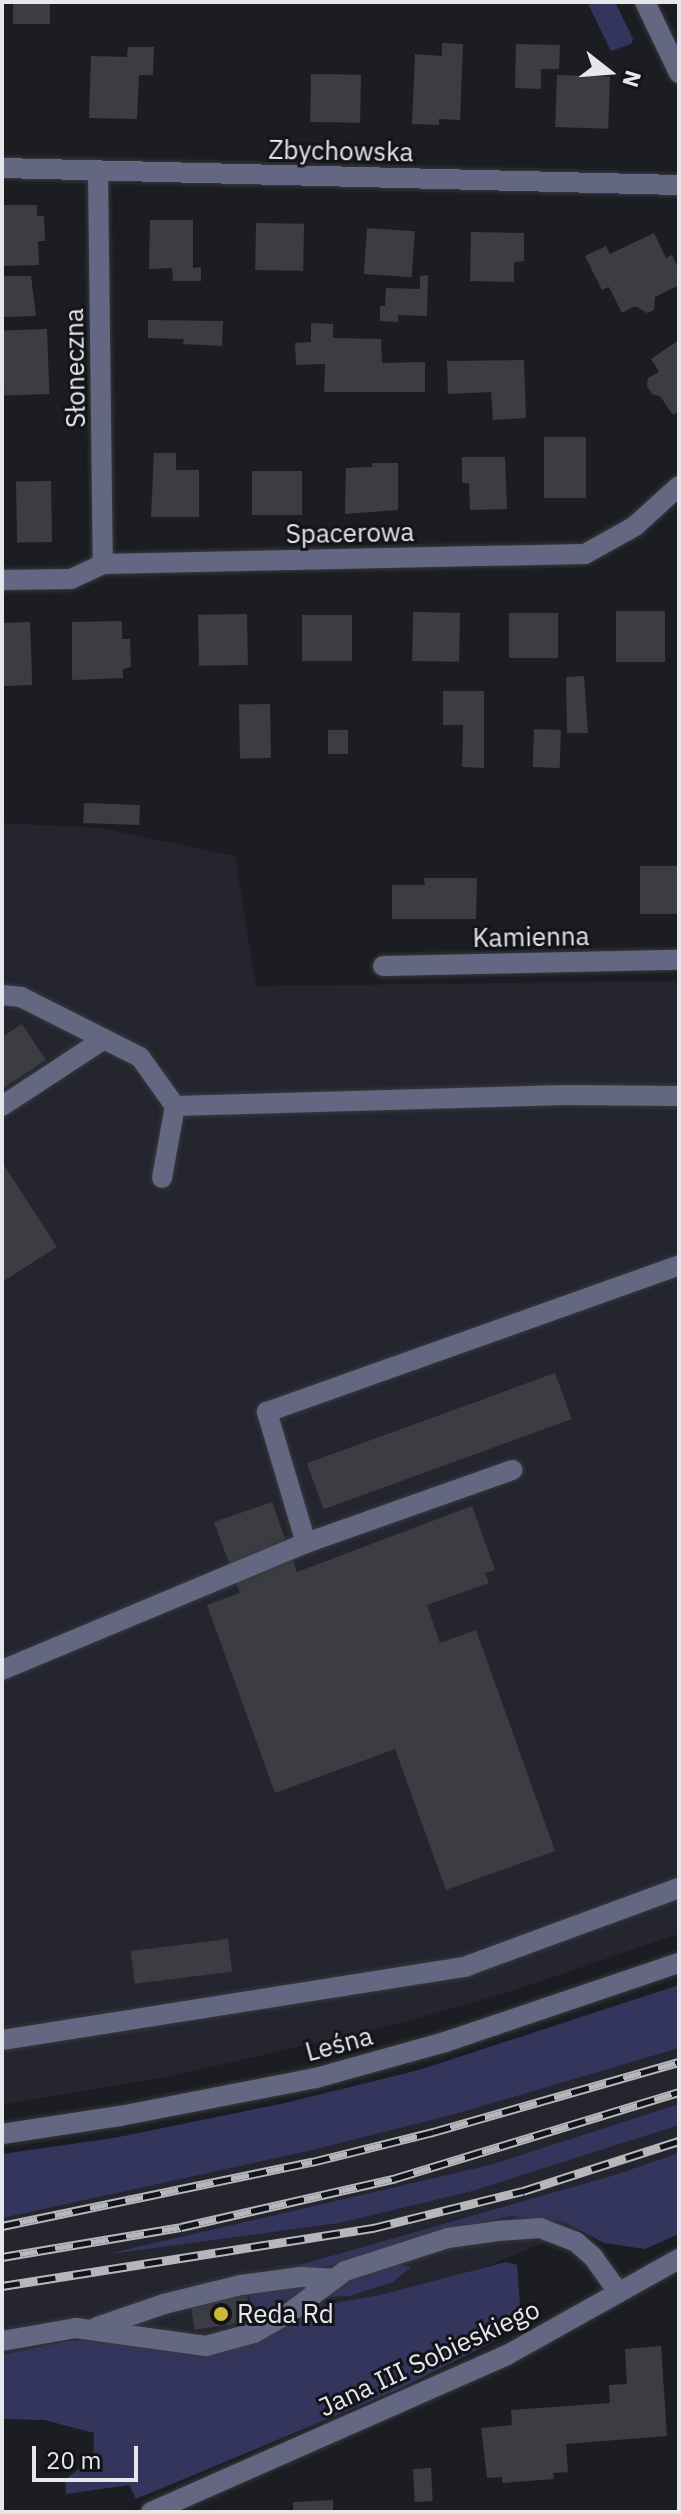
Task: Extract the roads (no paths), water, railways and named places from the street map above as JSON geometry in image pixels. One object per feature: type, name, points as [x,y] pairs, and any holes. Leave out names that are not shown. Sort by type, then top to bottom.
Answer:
[{"type":"street","points":[[645,2],[679,73]]},
{"type":"street","name":"Zbychowska","points":[[2,168],[679,185]]},
{"type":"street","name":"Słoneczna","points":[[98,172],[103,564]]},
{"type":"street","name":"Spacerowa","points":[[2,580],[71,579],[103,564],[585,554],[635,526],[679,486]]},
{"type":"street","name":"Kamienna","points":[[383,966],[679,960]]},
{"type":"street","points":[[2,995],[21,997],[140,1057],[175,1106],[162,1178]]},
{"type":"street","points":[[2,1106],[104,1039]]},
{"type":"street","points":[[175,1106],[566,1095],[679,1096]]},
{"type":"street","points":[[306,1543],[267,1412],[679,1265]]},
{"type":"street","points":[[2,1670],[306,1543],[512,1470]]},
{"type":"street","points":[[2,2040],[467,1966],[679,1888]]},
{"type":"street","name":"Leśna","points":[[2,2134],[120,2116],[316,2078],[445,2042],[679,1963]]},
{"type":"street","points":[[2,2341],[76,2328],[206,2346],[254,2333],[289,2313],[345,2271],[448,2238],[540,2228],[576,2242],[593,2257],[619,2293]]},
{"type":"street","name":"Jana III Sobieskiego","points":[[151,2512],[507,2355],[679,2259]]},
{"type":"street","points":[[89,2330],[164,2304],[241,2285],[301,2277],[334,2279]]},
{"type":"railway","points":[[2,2226],[312,2162],[433,2132],[679,2062]]},
{"type":"railway","points":[[2,2257],[181,2227],[396,2178],[679,2092]]},
{"type":"railway","points":[[2,2286],[373,2228],[523,2191],[679,2141]]},
{"type":"place","name":"Reda Rd","points":[[221,2314]]}]
